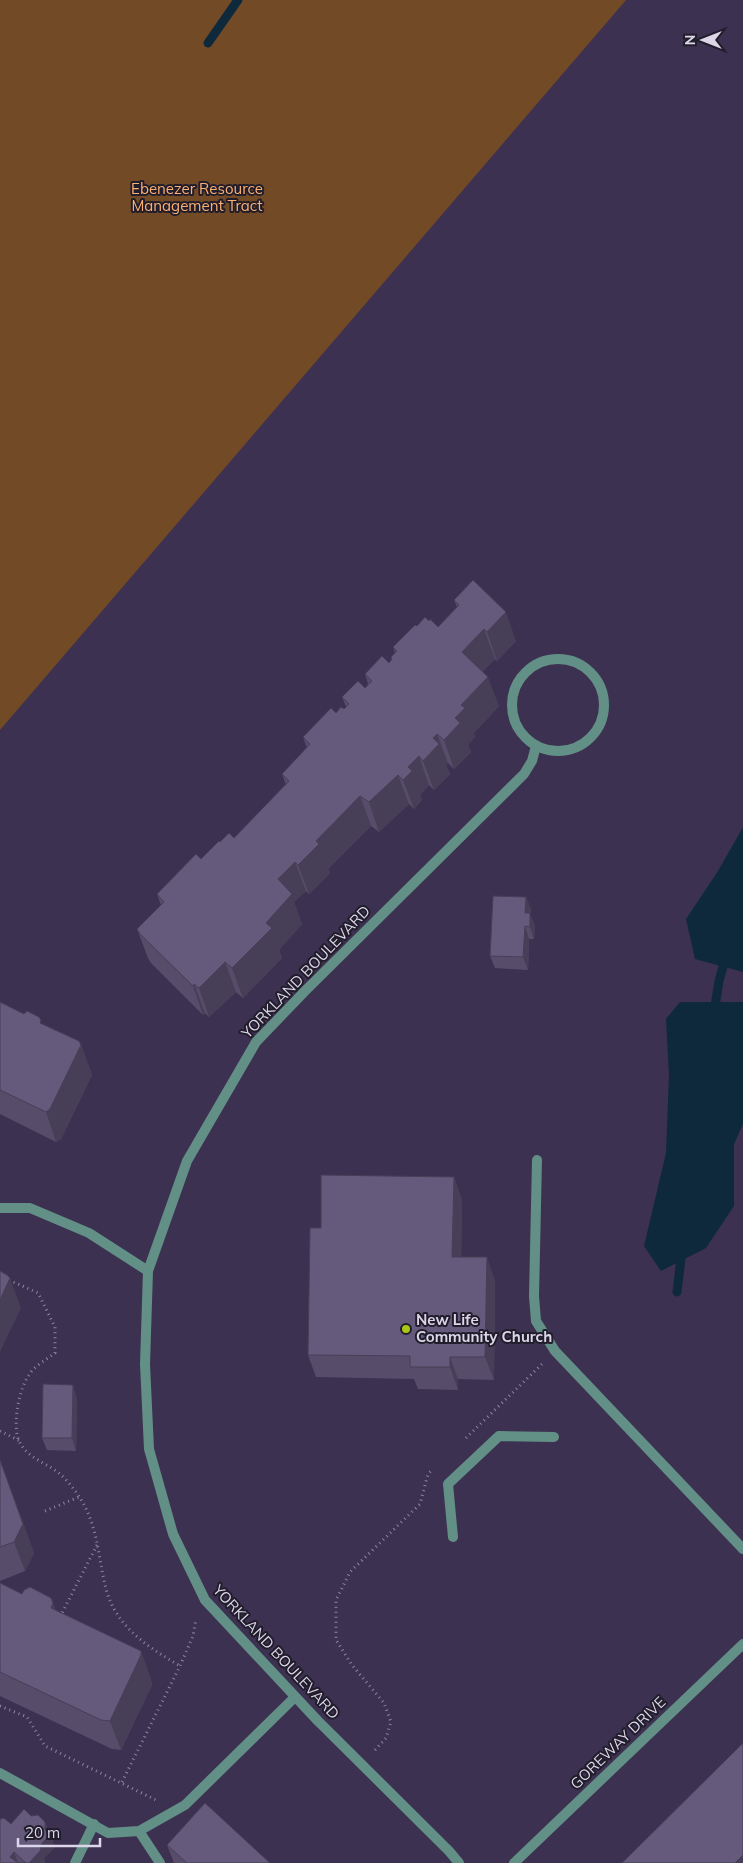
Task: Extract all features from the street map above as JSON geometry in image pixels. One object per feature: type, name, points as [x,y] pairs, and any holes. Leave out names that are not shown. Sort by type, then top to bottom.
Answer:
[{"type":"street","points":[[559,658],[573,661],[587,668],[597,680],[603,693],[604,708],[601,723],[593,736],[581,745],[567,751],[551,751],[536,746],[524,737],[516,724],[512,709],[513,693],[520,679],[530,668],[544,661],[559,658]]},
{"type":"street","name":"YORKLAND BOULEVARD","points":[[459,1863],[296,1697],[205,1600],[200,1592],[173,1534],[150,1449],[145,1364],[148,1271],[187,1161],[256,1042],[524,774],[532,760],[536,746]]},
{"type":"street","points":[[537,1160],[534,1296],[536,1321],[555,1351],[743,1550]]},
{"type":"street","points":[[0,1208],[30,1208],[89,1233],[148,1271]]},
{"type":"street","points":[[453,1537],[448,1484],[499,1436],[554,1437]]},
{"type":"street","name":"GOREWAY DRIVE","points":[[514,1863],[743,1644]]},
{"type":"street","points":[[0,1773],[108,1833],[139,1831],[185,1804],[296,1697]]},
{"type":"street","points":[[75,1863],[94,1824]]},
{"type":"street","points":[[139,1831],[160,1863]]},
{"type":"path","points":[[0,1276],[38,1293],[55,1327],[54,1353],[29,1374],[21,1391],[16,1414],[18,1438],[29,1454],[60,1474],[79,1497],[92,1519],[106,1589],[113,1608],[122,1622],[148,1648],[180,1666]]},
{"type":"path","points":[[463,1440],[555,1351]]},
{"type":"path","points":[[0,1431],[20,1441]]},
{"type":"path","points":[[362,1764],[386,1738],[391,1722],[384,1703],[352,1665],[336,1640],[336,1600],[350,1572],[420,1504],[428,1474],[435,1468]]},
{"type":"path","points":[[45,1511],[79,1497]]},
{"type":"path","points":[[57,1622],[98,1544]]},
{"type":"path","points":[[122,1782],[193,1636],[200,1592]]},
{"type":"path","points":[[0,1706],[27,1717],[45,1746],[151,1797],[172,1812]]},
{"type":"green space","name":"Ebenezer Resource Management Tract","points":[[0,0],[626,0],[0,730]]},
{"type":"water","points":[[743,827],[743,972],[695,959],[686,919],[718,871]]},
{"type":"water","points":[[680,1002],[743,1002],[743,1124],[734,1144],[734,1206],[706,1248],[661,1271],[644,1246],[666,1153],[669,1075],[666,1019]]},
{"type":"building","points":[[473,580],[506,612],[487,632],[484,629],[462,652],[488,677],[461,705],[465,708],[455,718],[460,723],[444,740],[437,734],[433,738],[439,744],[423,761],[419,756],[408,767],[412,771],[403,780],[398,775],[369,802],[360,796],[316,841],[319,844],[298,865],[295,862],[278,879],[292,894],[266,923],[272,928],[232,968],[225,962],[199,988],[194,984],[193,986],[137,929],[164,902],[157,894],[196,854],[201,859],[229,833],[234,838],[289,781],[282,774],[310,744],[303,737],[331,708],[336,713],[341,707],[344,709],[349,704],[342,697],[358,681],[365,688],[372,681],[365,674],[382,656],[389,663],[392,659],[391,657],[397,651],[393,647],[415,625],[417,626],[425,617],[438,627],[459,605],[454,600]]},
{"type":"building","points":[[493,896],[526,897],[525,913],[530,913],[530,927],[525,926],[523,957],[490,956]]},
{"type":"building","points":[[0,1002],[24,1014],[27,1011],[39,1017],[40,1023],[79,1041],[81,1045],[50,1109],[46,1112],[0,1090]]},
{"type":"building","name":"New Life Community Church","points":[[321,1175],[454,1177],[452,1257],[487,1257],[485,1357],[450,1357],[450,1367],[410,1367],[410,1356],[308,1355],[310,1228],[321,1228]]},
{"type":"building","points":[[0,1271],[10,1278],[0,1300]]},
{"type":"building","points":[[43,1384],[73,1385],[72,1438],[42,1438]]},
{"type":"building","points":[[0,1460],[23,1524],[14,1542],[0,1547]]},
{"type":"building","points":[[0,1583],[22,1594],[24,1590],[30,1587],[51,1598],[53,1603],[51,1608],[141,1651],[141,1655],[110,1721],[101,1720],[0,1672]]},
{"type":"building","points":[[743,1743],[743,1855],[735,1863],[622,1863]]},
{"type":"building","points":[[205,1803],[270,1863],[187,1863],[167,1845]]},
{"type":"building","points":[[24,1809],[31,1816],[38,1815],[45,1822],[45,1830],[50,1834],[40,1846],[41,1850],[29,1863],[26,1863],[14,1852],[10,1857],[18,1863],[0,1863],[0,1819],[4,1818],[11,1824]]},
{"type":"waterway","points":[[208,43],[238,0]]},
{"type":"waterway","points":[[714,1012],[719,981],[726,956]]},
{"type":"waterway","points":[[677,1292],[682,1250]]},
{"type":"place","name":"New Life Community Church","points":[[406,1329]]}]
